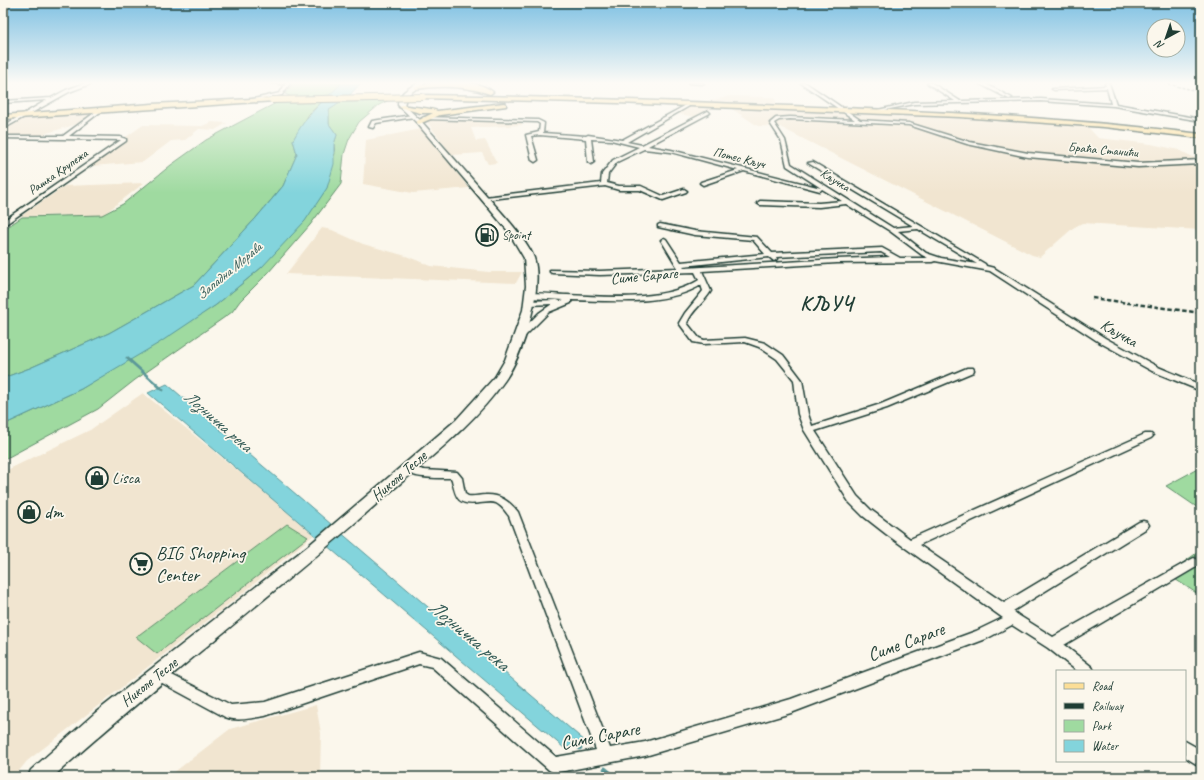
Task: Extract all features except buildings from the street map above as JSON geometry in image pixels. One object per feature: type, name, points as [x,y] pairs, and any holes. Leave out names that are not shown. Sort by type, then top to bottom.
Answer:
[{"type":"main road","points":[[1042,119],[1201,136]]},
{"type":"street","points":[[3,128],[19,119]]},
{"type":"street","points":[[3,137],[66,137],[65,136],[88,119]]},
{"type":"street","points":[[371,127],[374,122],[388,119]]},
{"type":"street","points":[[623,142],[663,119]]},
{"type":"street","points":[[604,184],[605,174],[615,161],[694,119]]},
{"type":"street","name":"Кључка","points":[[777,119],[772,123],[783,140],[789,165],[892,230],[924,254],[939,260],[988,267]]},
{"type":"street","name":"Кључка","points":[[838,119],[858,120]]},
{"type":"street","points":[[421,120],[538,121],[542,123],[541,133],[528,135],[535,160]]},
{"type":"street","name":"Николе Тесле","points":[[38,777],[59,756],[158,674],[351,519],[461,423],[500,379],[511,360],[520,336],[529,299],[531,273],[529,258],[512,230],[421,120]]},
{"type":"street","name":"Браћа Станићи","points":[[858,120],[908,124],[969,143],[1028,155],[1138,164],[1201,162]]},
{"type":"street","name":"Потес Кључ","points":[[541,133],[588,136],[671,151],[830,191]]},
{"type":"street","points":[[588,136],[591,162]]},
{"type":"street","name":"Рашка Крупежа","points":[[3,224],[124,140],[123,138],[66,137]]},
{"type":"street","name":"Кључка","points":[[812,162],[988,267],[1000,272],[1102,340],[1155,369],[1201,388]]},
{"type":"street","points":[[703,183],[742,170]]},
{"type":"street","points":[[485,199],[604,184],[619,188],[642,188],[663,198],[684,191]]},
{"type":"street","points":[[760,203],[819,205],[847,202]]},
{"type":"street","points":[[660,226],[695,233],[755,238],[779,265]]},
{"type":"street","points":[[892,230],[921,227]]},
{"type":"street","points":[[664,240],[681,267],[698,270],[898,259],[939,260]]},
{"type":"street","points":[[552,271],[611,273],[681,267],[771,255],[882,250],[898,259]]},
{"type":"street","name":"Симе Сараге","points":[[698,270],[706,286],[705,296]]},
{"type":"street","name":"Симе Сараге","points":[[586,298],[663,295],[688,290],[703,280]]},
{"type":"street","points":[[688,290],[700,292],[705,296],[703,300],[683,320],[684,325],[693,339],[704,342],[745,340],[772,350],[785,362],[798,380],[803,414],[809,430],[854,499],[877,522],[911,544],[1009,615],[1053,644],[1086,670]]},
{"type":"street","points":[[529,299],[586,298]]},
{"type":"street","points":[[520,336],[545,311],[555,304],[586,298]]},
{"type":"street","points":[[529,299],[568,301]]},
{"type":"street","points":[[809,430],[884,406],[970,370]]},
{"type":"street","points":[[911,544],[1148,436]]},
{"type":"street","points":[[408,469],[423,474],[453,475],[457,478],[460,494],[463,498],[469,500],[498,499],[509,505],[606,756]]},
{"type":"street","name":"Симе Сараге","points":[[158,674],[230,712],[244,712],[265,709],[410,660],[429,659],[436,662],[554,765],[645,749],[791,706],[981,635],[1143,525]]},
{"type":"street","points":[[1053,644],[1194,563]]},
{"type":"street","points":[[1186,749],[1201,759]]},
{"type":"shaded area","points":[[3,119],[88,119],[36,138],[6,138],[3,141]]},
{"type":"shaded area","points":[[425,119],[521,120],[522,125],[471,128],[476,141],[485,140],[497,163],[488,164],[482,153],[452,155]]},
{"type":"shaded area","points":[[748,119],[1005,119],[1087,126],[1098,138],[1151,144],[1179,150],[1201,161],[1201,230],[1082,223],[1073,228],[1040,257],[1032,255],[780,127],[758,126]]},
{"type":"shaded area","points":[[212,122],[227,123],[215,130],[199,129],[185,140],[171,141],[143,162],[91,166],[126,141],[123,139],[143,125],[202,126]]},
{"type":"shaded area","points":[[421,129],[469,188],[413,193],[363,184],[366,140]]},
{"type":"shaded area","points":[[144,183],[103,215],[21,216],[65,186]]},
{"type":"shaded area","points":[[322,228],[332,230],[363,244],[406,256],[431,266],[489,272],[522,272],[516,283],[286,274]]},
{"type":"shaded area","name":"BIG Shopping Center","points":[[143,393],[315,534],[243,593],[27,761],[14,777],[3,777],[3,472],[90,430]]},
{"type":"shaded area","points":[[316,705],[321,733],[320,777],[168,777],[230,729]]},
{"type":"green space","points":[[245,119],[306,119],[293,140],[297,154],[283,186],[256,218],[194,285],[109,333],[30,368],[3,378],[3,230],[22,217],[102,215],[123,204],[171,165],[206,140]]},
{"type":"green space","points":[[329,119],[362,119],[349,139],[344,154],[341,184],[310,225],[268,273],[240,301],[232,312],[135,380],[98,409],[3,460],[3,425],[81,389],[216,305],[262,267],[335,154],[334,144],[337,135],[329,124]]},
{"type":"green space","points":[[1201,467],[1201,510],[1166,486]]},
{"type":"green space","points":[[287,524],[308,537],[157,654],[136,637]]},
{"type":"green space","points":[[1201,550],[1201,596],[1167,574]]},
{"type":"water","name":"Западна Морава","points":[[306,119],[329,119],[329,124],[337,135],[334,144],[334,164],[327,188],[305,221],[262,267],[216,305],[159,343],[81,389],[3,425],[3,378],[30,368],[109,333],[194,285],[256,218],[283,186],[297,154],[293,140]]},
{"type":"water","points":[[167,384],[586,742],[564,748],[148,393]]},
{"type":"waterway","name":"Лозничка река","points":[[127,358],[163,390]]},
{"type":"waterway","name":"Лозничка река","points":[[574,742],[580,748]]},
{"type":"waterway","name":"Лозничка река","points":[[605,769],[615,777]]},
{"type":"railway","points":[[1092,298],[1201,313]]},
{"type":"place","name":"Spoint","points":[[487,235]]},
{"type":"place","name":"Lisca","points":[[97,478]]},
{"type":"place","name":"dm","points":[[29,512]]},
{"type":"place","name":"BIG Shopping Center","points":[[141,564]]},
{"type":"district","name":"КЉУЧ","points":[[827,303]]}]
